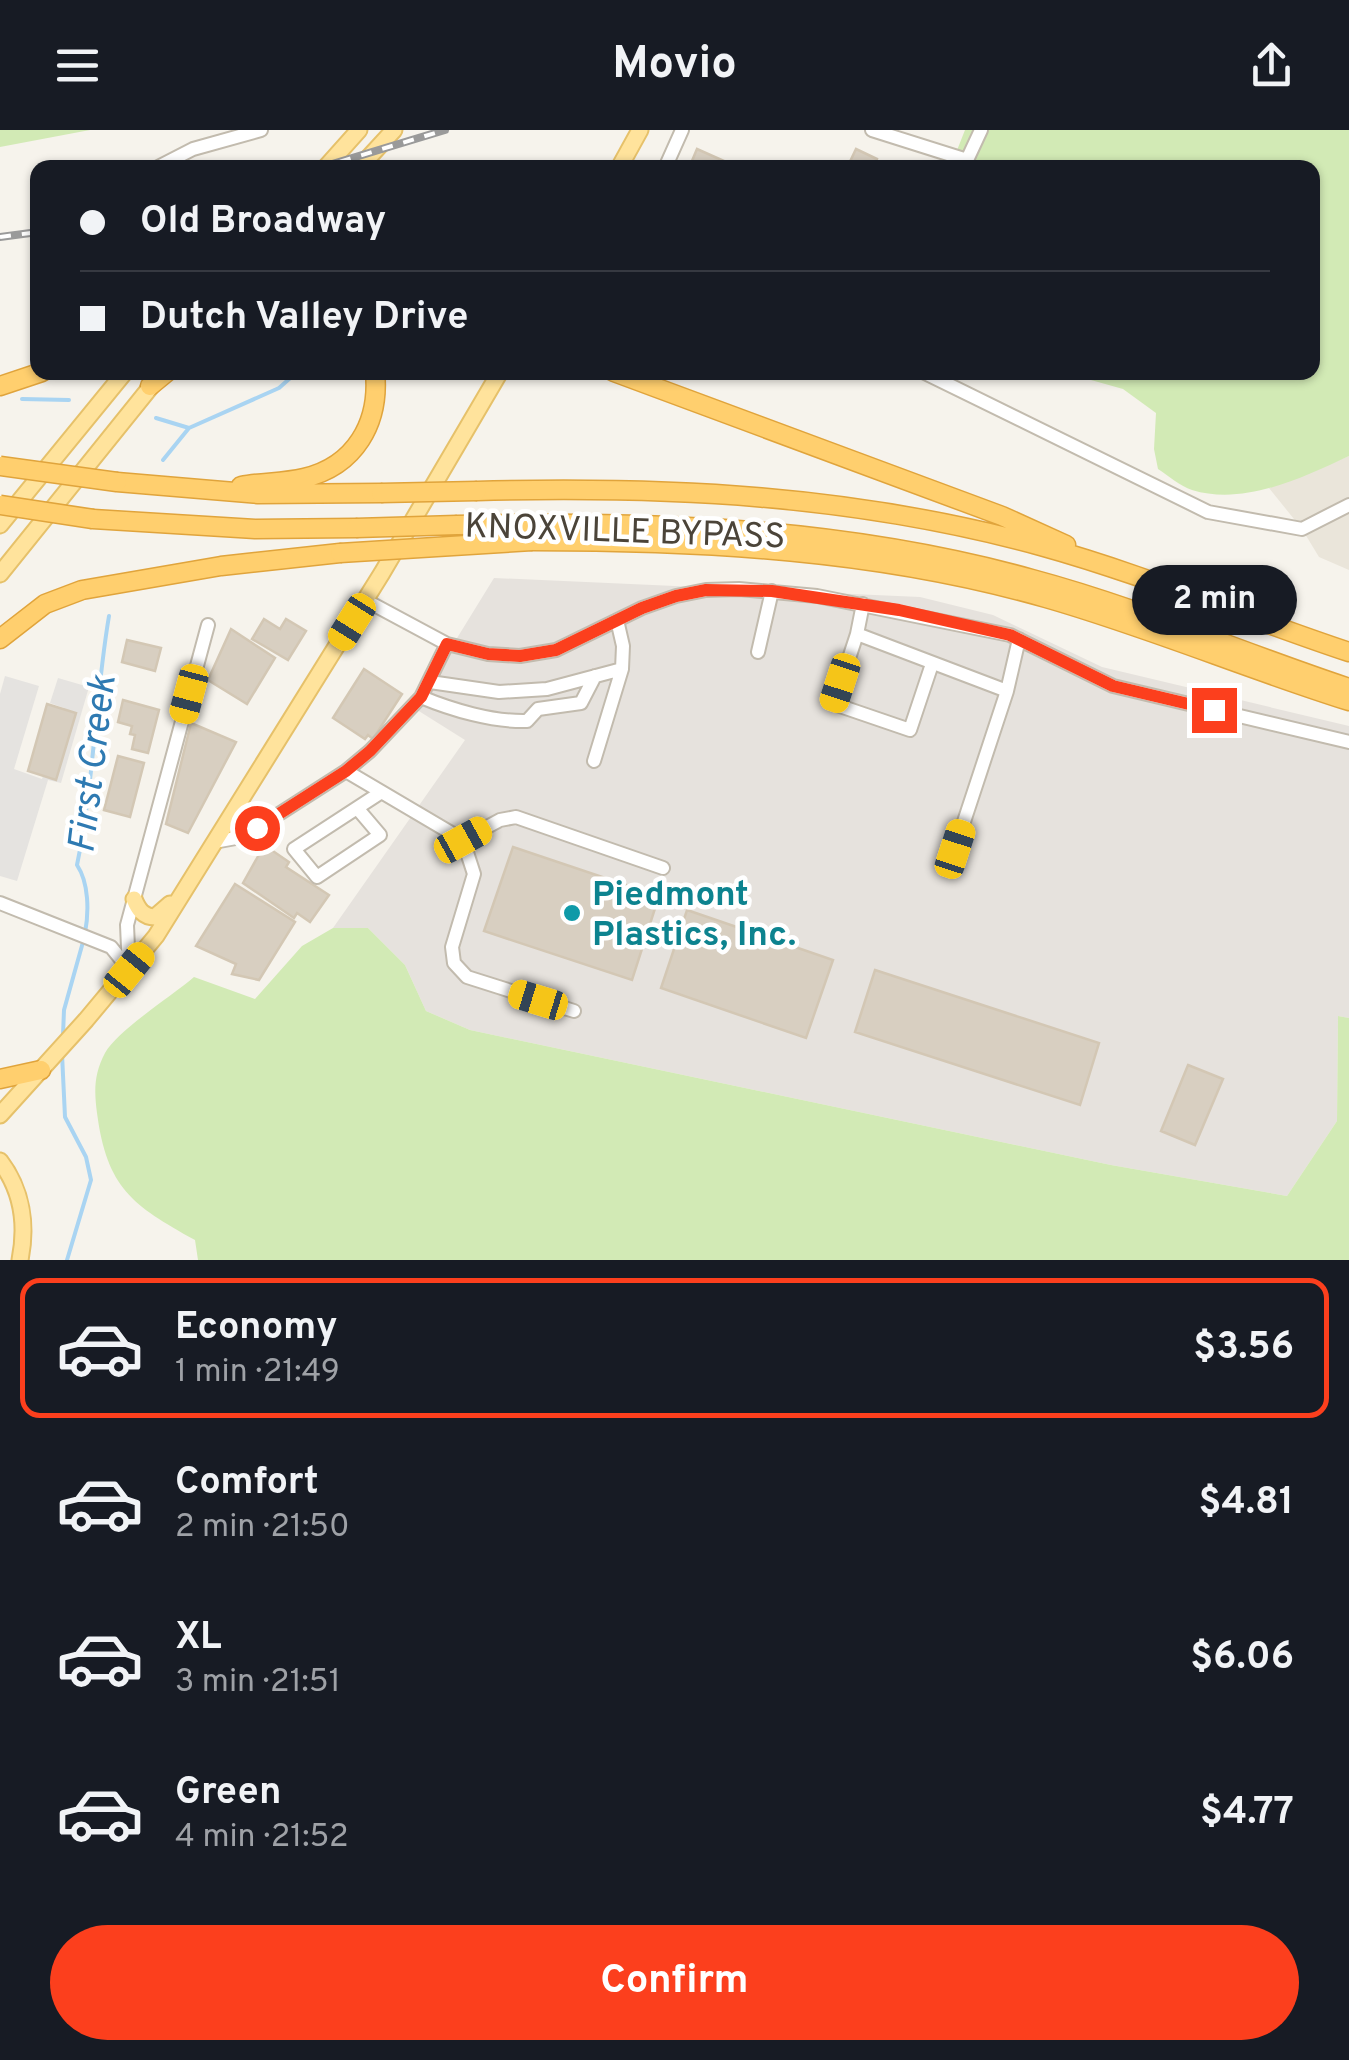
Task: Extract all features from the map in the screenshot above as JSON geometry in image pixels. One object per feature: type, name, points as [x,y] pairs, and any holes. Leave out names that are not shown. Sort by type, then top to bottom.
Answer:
[{"type":"highway","points":[[0,386],[30,376]]},
{"type":"highway","points":[[218,490],[308,477],[336,465],[364,438],[371,423],[375,380]]},
{"type":"highway","points":[[636,380],[1002,516],[1135,576]]},
{"type":"highway","name":"KNOXVILLE BYPASS","points":[[0,466],[117,482],[258,494],[659,489],[793,499],[970,528],[1135,576],[1349,652]]},
{"type":"highway","name":"KNOXVILLE BYPASS","points":[[0,505],[93,518],[255,529],[562,522],[785,533],[917,552],[1077,592],[1349,688]]},
{"type":"highway","points":[[0,639],[45,604],[82,590],[222,566],[340,553],[532,541],[672,541],[814,553],[902,566],[1045,597],[1349,701]]},
{"type":"highway","points":[[0,1079],[47,1064]]},
{"type":"main road","points":[[333,160],[359,130]]},
{"type":"main road","points":[[366,160],[394,130]]},
{"type":"main road","points":[[623,160],[640,130]]},
{"type":"main road","points":[[0,525],[118,380]]},
{"type":"main road","points":[[0,574],[158,380]]},
{"type":"main road","points":[[0,1115],[156,936],[366,600],[495,380]]},
{"type":"main road","points":[[134,899],[141,912],[155,917],[189,882]]},
{"type":"main road","points":[[0,1161],[18,1191],[23,1244],[20,1260]]},
{"type":"street","points":[[172,160],[193,149],[261,130]]},
{"type":"street","points":[[339,154],[344,130]]},
{"type":"street","points":[[669,160],[682,130]]},
{"type":"street","points":[[872,130],[967,160],[982,130]]},
{"type":"street","points":[[940,380],[1208,512],[1302,529],[1349,505]]},
{"type":"street","points":[[366,600],[447,644],[488,654],[520,656],[556,650],[676,596],[706,590],[772,591],[863,604],[1010,635],[1113,686],[1349,742]]},
{"type":"street","points":[[758,652],[772,591]]},
{"type":"street","points":[[863,604],[834,704],[910,730],[932,664]]},
{"type":"street","points":[[594,761],[622,669],[618,620]]},
{"type":"street","points":[[129,970],[127,925],[208,625]]},
{"type":"street","points":[[857,634],[1007,691]]},
{"type":"street","points":[[955,849],[1007,691],[1019,640]]},
{"type":"street","points":[[214,842],[232,840],[257,828],[346,771],[370,751],[421,697],[447,644]]},
{"type":"street","points":[[430,682],[499,692],[547,689],[622,669]]},
{"type":"street","points":[[421,697],[440,705],[527,721],[538,709],[581,703],[594,676]]},
{"type":"street","points":[[346,771],[463,840],[474,874],[452,946],[454,963],[467,977],[574,1011]]},
{"type":"street","points":[[357,808],[380,835],[316,878],[294,849],[380,793]]},
{"type":"street","points":[[463,840],[500,820],[516,817],[663,868]]},
{"type":"street","points":[[0,904],[111,947],[129,970]]},
{"type":"shaded area","points":[[1349,456],[1349,570],[1319,557],[1269,488]]},
{"type":"shaded area","points":[[494,578],[920,597],[993,615],[1102,667],[1349,726],[1349,1018],[1338,1016],[1337,1121],[1287,1196],[1111,1165],[470,1030],[426,1011],[405,965],[368,928],[333,928],[465,740],[414,708]]},
{"type":"shaded area","points":[[5,676],[39,686],[14,769],[42,779],[64,708],[50,703],[58,678],[89,687],[61,783],[48,780],[17,881],[0,876],[0,694]]},
{"type":"green space","points":[[0,130],[90,130],[0,147]]},
{"type":"green space","points":[[965,130],[1349,130],[1349,456],[1292,481],[1252,492],[1232,495],[1192,490],[1158,469],[1154,449],[1156,413],[1123,389],[1091,380],[1320,380],[1320,160],[953,160]]},
{"type":"green space","points":[[333,928],[368,928],[405,965],[426,1011],[470,1030],[1111,1165],[1287,1196],[1337,1121],[1338,1016],[1349,1018],[1349,1260],[198,1260],[195,1240],[139,1204],[116,1177],[101,1139],[97,1113],[96,1082],[101,1061],[121,1034],[194,977],[255,999],[302,946]]},
{"type":"building","points":[[697,149],[722,160],[692,160]]},
{"type":"building","points":[[856,149],[877,159],[877,160],[851,160]]},
{"type":"building","points":[[264,619],[280,629],[286,619],[306,631],[288,660],[252,639]]},
{"type":"building","points":[[231,629],[275,658],[247,704],[208,680]]},
{"type":"building","points":[[127,640],[161,648],[155,671],[122,662]]},
{"type":"building","points":[[364,669],[402,694],[373,739],[368,735],[365,739],[333,718]]},
{"type":"building","points":[[123,700],[159,710],[148,753],[132,749],[132,726],[118,722]]},
{"type":"building","points":[[47,704],[76,713],[56,780],[28,771]]},
{"type":"building","points":[[191,723],[236,742],[188,833],[166,824]]},
{"type":"building","points":[[118,756],[144,763],[130,817],[104,810]]},
{"type":"building","points":[[267,847],[289,862],[286,867],[329,895],[310,922],[297,913],[294,918],[243,883]]},
{"type":"building","name":"Piedmont Plastics, Inc.","points":[[513,847],[659,896],[632,980],[484,931]]},
{"type":"building","points":[[235,884],[295,922],[259,980],[232,974],[236,964],[196,946]]},
{"type":"building","points":[[687,910],[833,960],[806,1038],[661,988]]},
{"type":"building","points":[[875,970],[1099,1043],[1080,1105],[855,1032]]},
{"type":"building","points":[[1188,1065],[1223,1079],[1195,1145],[1161,1131]]},
{"type":"waterway","name":"First Creek","points":[[163,460],[189,428],[279,388],[288,380]]},
{"type":"waterway","points":[[22,399],[69,400]]},
{"type":"waterway","points":[[156,418],[189,428]]},
{"type":"waterway","name":"First Creek","points":[[85,933],[87,898],[77,865],[109,616]]},
{"type":"waterway","name":"First Creek","points":[[63,1035],[64,1010],[83,942]]},
{"type":"waterway","name":"First Creek","points":[[62,1054],[65,1117],[86,1157],[91,1180],[67,1260]]},
{"type":"railway","points":[[346,160],[445,130]]},
{"type":"railway","points":[[0,237],[30,233]]},
{"type":"place","name":"Piedmont Plastics, Inc.","points":[[572,913]]},
{"type":"route","points":[[257,828],[346,771],[370,751],[421,697],[447,644],[469,651],[520,656],[556,650],[642,608],[706,590],[738,588],[816,596],[1010,635],[1113,686],[1214,710]]}]
